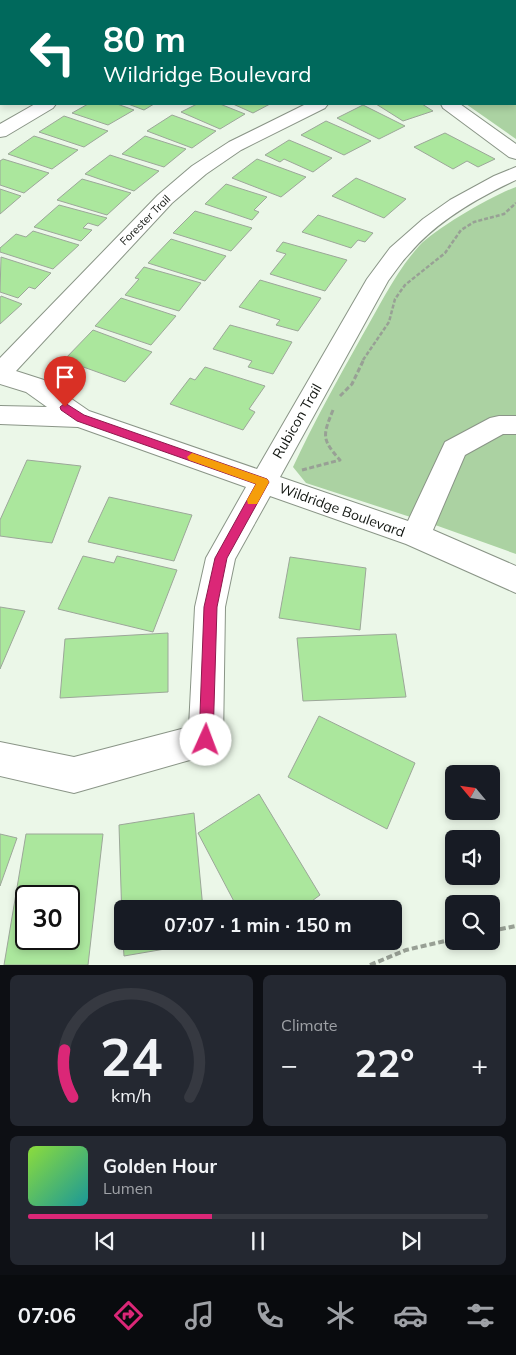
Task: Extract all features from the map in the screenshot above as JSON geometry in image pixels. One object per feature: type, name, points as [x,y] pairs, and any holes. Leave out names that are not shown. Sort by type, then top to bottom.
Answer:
[{"type":"street","points":[[0,132],[44,105]]},
{"type":"street","name":"Forester Trail","points":[[0,374],[165,199],[199,170],[235,146],[289,117],[317,105]]},
{"type":"street","points":[[450,105],[516,153]]},
{"type":"street","name":"Rubicon Trail","points":[[0,760],[74,775],[206,740],[210,607],[221,558],[378,279],[404,246],[452,207],[516,173]]},
{"type":"street","name":"Wildridge Boulevard","points":[[0,374],[35,386],[80,418],[416,536],[516,580]]},
{"type":"street","name":"Wildridge Boulevard","points":[[0,415],[80,418]]},
{"type":"street","points":[[416,536],[454,449],[499,425],[516,425]]},
{"type":"path","points":[[336,401],[352,384],[362,361],[389,322],[395,299],[405,285],[445,253],[461,230],[474,222],[504,214],[516,203]]},
{"type":"path","points":[[263,482],[340,460],[325,443],[324,432],[333,410]]},
{"type":"path","points":[[500,929],[516,926]]},
{"type":"path","points":[[370,965],[406,950],[445,941]]},
{"type":"green space","points":[[467,105],[516,105],[516,139]]},
{"type":"green space","points":[[516,187],[516,554],[438,526],[306,483],[293,467],[353,352],[388,290],[410,256],[427,239],[451,222],[493,197]]},
{"type":"building","points":[[86,105],[120,105],[134,110],[108,125],[72,113]]},
{"type":"building","points":[[131,105],[152,105],[144,110]]},
{"type":"building","points":[[195,105],[222,105],[245,114],[220,129],[181,112]]},
{"type":"building","points":[[235,105],[268,105],[253,113]]},
{"type":"building","points":[[363,105],[405,126],[379,139],[337,118]]},
{"type":"building","points":[[378,105],[424,105],[433,111],[403,121]]},
{"type":"building","points":[[172,115],[216,131],[192,148],[147,131]]},
{"type":"building","points":[[64,116],[108,131],[84,147],[39,132]]},
{"type":"building","points":[[326,121],[371,141],[344,155],[301,135]]},
{"type":"building","points":[[445,133],[495,159],[478,167],[467,161],[453,169],[414,147]]},
{"type":"building","points":[[34,136],[78,150],[52,169],[8,154]]},
{"type":"building","points":[[145,136],[186,149],[164,167],[122,154]]},
{"type":"building","points":[[289,140],[332,158],[313,172],[284,159],[280,162],[265,155]]},
{"type":"building","points":[[110,155],[159,171],[134,191],[85,174]]},
{"type":"building","points":[[3,159],[49,173],[24,193],[0,185],[0,161]]},
{"type":"building","points":[[257,159],[306,177],[281,197],[232,178]]},
{"type":"building","points":[[356,178],[406,199],[384,218],[332,196]]},
{"type":"building","points":[[82,179],[131,193],[107,215],[57,200]]},
{"type":"building","points":[[226,184],[267,197],[254,210],[259,212],[252,220],[205,204]]},
{"type":"building","points":[[0,189],[21,196],[0,214]]},
{"type":"building","points":[[59,205],[107,218],[98,226],[88,223],[83,228],[92,230],[81,241],[34,227]]},
{"type":"building","points":[[195,211],[252,228],[231,251],[173,233]]},
{"type":"building","points":[[318,215],[373,233],[365,242],[358,240],[351,248],[302,232]]},
{"type":"building","points":[[33,231],[79,245],[53,269],[0,252],[0,248],[16,234],[26,237]]},
{"type":"building","points":[[171,239],[226,256],[205,281],[148,263]]},
{"type":"building","points":[[283,242],[347,260],[325,291],[270,274],[286,254],[276,251]]},
{"type":"building","points":[[1,257],[51,273],[35,289],[29,287],[18,298],[0,292]]},
{"type":"building","points":[[144,267],[201,283],[179,311],[125,295],[139,279],[135,278]]},
{"type":"building","points":[[260,280],[321,298],[298,331],[276,325],[280,320],[239,307]]},
{"type":"building","points":[[1,296],[22,304],[0,324],[0,298]]},
{"type":"building","points":[[121,298],[176,316],[151,345],[95,326]]},
{"type":"building","points":[[230,325],[292,342],[273,374],[248,367],[252,361],[213,349]]},
{"type":"building","points":[[93,330],[152,352],[125,382],[64,360]]},
{"type":"building","points":[[205,367],[265,386],[249,409],[255,412],[243,430],[170,404],[190,378],[195,380]]},
{"type":"building","points":[[27,460],[81,466],[52,543],[0,536],[0,520]]},
{"type":"building","points":[[109,497],[192,515],[174,561],[88,542]]},
{"type":"building","points":[[83,556],[114,563],[117,556],[177,570],[153,632],[58,609]]},
{"type":"building","points":[[290,557],[366,568],[360,630],[279,618]]},
{"type":"building","points":[[0,607],[25,611],[0,669]]},
{"type":"building","points":[[168,633],[168,692],[60,698],[65,639]]},
{"type":"building","points":[[396,634],[406,697],[303,701],[297,638]]},
{"type":"building","points":[[319,716],[415,763],[387,829],[288,777]]},
{"type":"building","points":[[259,794],[320,895],[313,900],[233,900],[198,833]]},
{"type":"building","points":[[194,813],[202,900],[121,900],[119,825]]},
{"type":"building","points":[[0,834],[17,838],[0,886]]},
{"type":"building","points":[[26,834],[103,834],[88,965],[4,965],[15,900],[15,950],[80,950],[80,885],[17,885]]},
{"type":"building","points":[[124,950],[159,950],[124,956]]},
{"type":"slow traffic","points":[[192,457],[263,482],[253,500]]},
{"type":"route","points":[[65,407],[80,418],[263,482],[221,558],[210,607],[206,740]]}]
